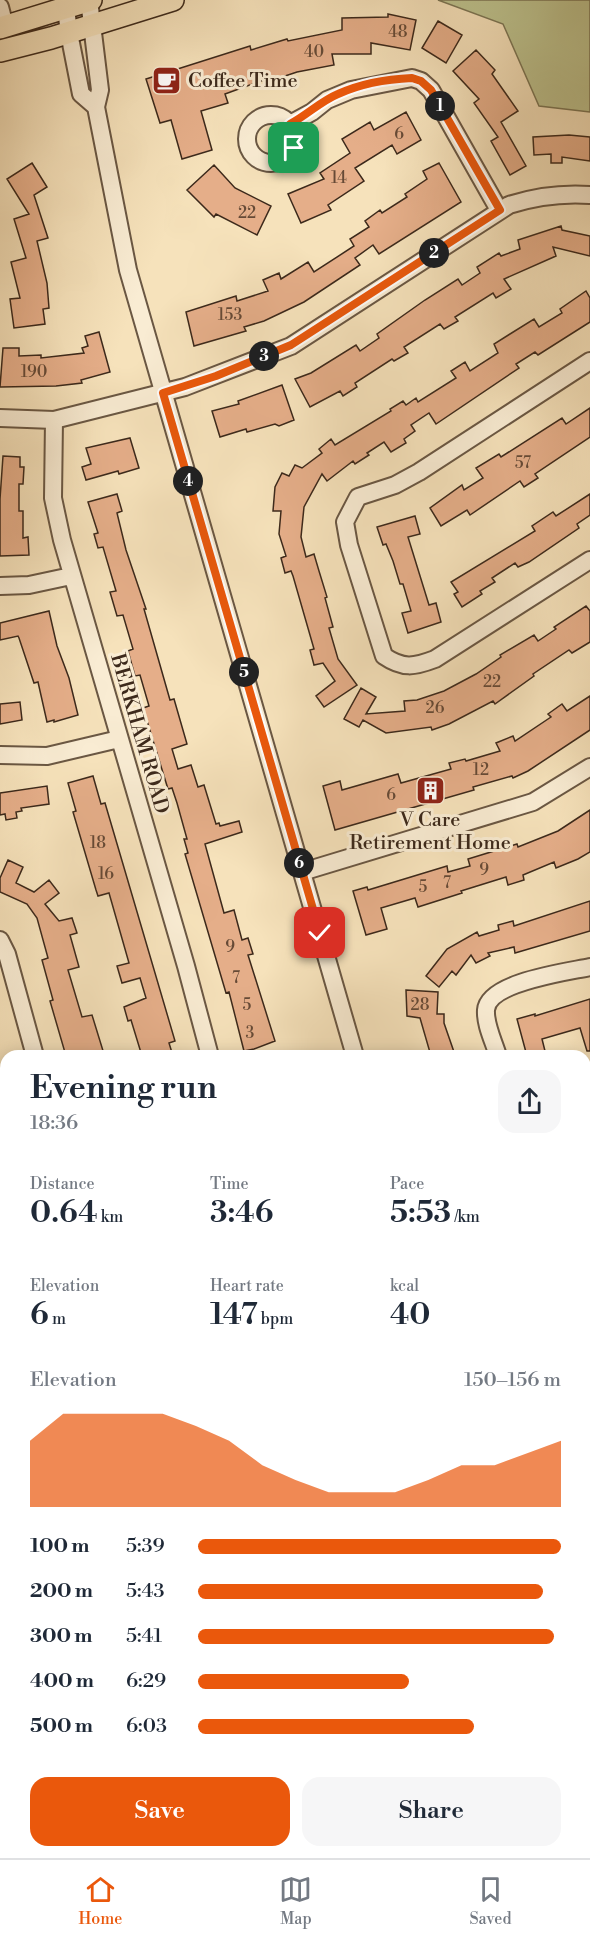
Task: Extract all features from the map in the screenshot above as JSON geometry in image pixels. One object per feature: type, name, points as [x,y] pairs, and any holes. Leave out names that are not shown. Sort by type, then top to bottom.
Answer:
[{"type":"main road","points":[[2,20],[65,3],[90,0]]},
{"type":"main road","points":[[0,51],[69,33],[173,0]]},
{"type":"street","points":[[90,0],[100,90],[96,108],[128,270],[353,1050]]},
{"type":"street","points":[[65,3],[81,94],[96,108]]},
{"type":"street","points":[[290,124],[339,93],[403,79],[421,81],[431,90],[500,210]]},
{"type":"street","points":[[0,418],[54,420],[163,393],[216,376],[291,345],[500,210],[532,197],[560,193],[590,195]]},
{"type":"street","points":[[590,361],[419,472],[395,485],[358,497],[345,522],[349,545],[384,657],[397,665],[417,666],[435,659],[590,560]]},
{"type":"street","name":"BERKHAM ROAD","points":[[54,420],[53,498],[71,576],[208,1050]]},
{"type":"street","points":[[0,586],[29,585],[71,576]]},
{"type":"street","points":[[0,755],[47,756],[119,739]]},
{"type":"street","points":[[302,872],[533,802],[590,767]]},
{"type":"street","points":[[0,940],[33,1050]]},
{"type":"street","points":[[496,1050],[487,1022],[486,1009],[491,998],[500,991],[522,983],[590,967]]},
{"type":"green space","points":[[438,0],[590,0],[590,112],[539,106],[503,24]]},
{"type":"building","points":[[388,14],[416,20],[410,50],[371,43],[371,54],[332,54],[334,65],[297,72],[270,81],[269,78],[225,94],[228,103],[201,111],[212,150],[182,159],[171,120],[160,123],[146,79],[250,46],[251,50],[287,39],[288,41],[342,30],[342,18],[388,17]]},
{"type":"building","points":[[438,21],[462,35],[446,63],[422,48]]},
{"type":"building","points":[[476,50],[495,70],[492,74],[518,111],[501,122],[526,166],[510,175],[491,141],[498,137],[474,103],[479,99],[453,71]]},
{"type":"building","points":[[406,112],[421,140],[397,154],[392,145],[355,168],[364,181],[328,205],[331,210],[301,223],[288,194],[324,179],[320,173],[350,153],[342,139],[370,122],[374,130]]},
{"type":"building","points":[[569,135],[590,137],[590,161],[562,157],[562,163],[551,163],[551,154],[534,155],[533,137]]},
{"type":"building","points":[[32,163],[47,187],[34,195],[48,238],[37,241],[47,283],[49,308],[43,309],[45,324],[14,328],[10,299],[20,298],[11,262],[26,258],[14,219],[29,214],[7,179]]},
{"type":"building","points":[[439,163],[461,202],[379,254],[373,245],[355,258],[360,265],[304,302],[264,321],[244,327],[246,331],[194,346],[186,312],[236,296],[237,301],[268,291],[263,280],[279,273],[281,279],[308,262],[314,272],[354,246],[350,239],[369,227],[365,221],[380,210],[382,213],[407,197],[405,194],[427,179],[423,171]]},
{"type":"building","points":[[214,165],[235,188],[271,206],[257,235],[216,214],[214,217],[187,190]]},
{"type":"building","points":[[561,226],[562,230],[590,236],[590,256],[553,247],[556,256],[504,279],[511,289],[496,298],[493,293],[455,317],[458,321],[444,329],[440,324],[404,347],[408,353],[394,361],[392,359],[355,383],[357,387],[343,396],[340,391],[310,407],[295,379],[311,373],[356,345],[360,351],[379,338],[377,334],[425,300],[458,279],[462,285],[480,273],[477,267],[499,253],[501,256],[520,249],[518,240]]},
{"type":"building","points":[[586,291],[590,298],[590,322],[538,355],[535,352],[516,364],[519,368],[436,424],[429,413],[411,425],[415,431],[404,439],[406,443],[391,452],[384,442],[367,453],[369,455],[355,464],[353,461],[327,481],[322,474],[304,507],[301,537],[306,557],[314,554],[327,597],[325,598],[333,627],[329,628],[338,659],[357,685],[324,707],[316,696],[335,681],[323,663],[314,665],[310,650],[314,649],[293,576],[291,571],[285,573],[281,558],[286,556],[279,534],[281,511],[273,511],[275,487],[282,473],[289,476],[295,465],[302,468],[322,453],[319,449],[331,439],[335,445],[391,411],[390,409],[403,401],[406,405],[416,398],[418,402],[456,378],[451,371],[465,362],[470,371],[498,353],[494,344],[534,319],[539,327],[562,313],[560,309]]},
{"type":"building","points":[[99,332],[110,372],[81,380],[82,383],[0,387],[3,348],[19,348],[19,356],[41,355],[41,358],[84,353],[82,348],[88,346],[85,336]]},
{"type":"building","points":[[282,385],[294,420],[279,426],[275,424],[247,432],[246,429],[220,437],[212,411],[239,404],[238,401]]},
{"type":"building","points":[[590,408],[590,437],[535,474],[538,478],[524,487],[520,481],[470,515],[467,510],[441,526],[430,508],[462,485],[464,490],[483,478],[476,468],[499,454],[501,457],[562,418],[566,424]]},
{"type":"building","points":[[130,438],[139,468],[86,480],[82,467],[91,464],[86,448]]},
{"type":"building","points":[[3,456],[20,457],[20,467],[24,467],[23,484],[19,484],[19,511],[23,511],[23,538],[28,537],[29,555],[0,556]]},
{"type":"building","points":[[117,494],[122,511],[117,513],[126,550],[146,609],[144,609],[170,700],[174,699],[187,744],[172,749],[178,769],[191,765],[198,787],[204,785],[216,824],[219,823],[220,826],[239,821],[242,832],[205,844],[224,913],[234,910],[242,940],[248,938],[253,954],[248,955],[275,1041],[254,1049],[244,1050],[229,992],[226,993],[185,854],[188,853],[184,839],[187,839],[177,803],[172,788],[168,789],[143,708],[149,706],[140,675],[135,676],[128,651],[133,649],[123,615],[117,616],[110,592],[116,591],[103,547],[98,548],[94,534],[98,533],[88,502]]},
{"type":"building","points":[[590,494],[590,515],[577,524],[579,528],[529,562],[518,567],[515,563],[492,578],[495,582],[480,591],[482,594],[462,607],[454,594],[458,592],[451,582],[535,531],[532,526],[553,512],[556,516]]},
{"type":"building","points":[[415,516],[420,534],[408,537],[429,605],[436,603],[441,622],[408,633],[402,613],[411,611],[403,584],[400,584],[393,561],[386,544],[383,545],[377,527]]},
{"type":"building","points":[[586,606],[590,611],[590,642],[572,653],[569,650],[533,674],[534,676],[495,704],[493,701],[449,724],[432,730],[431,727],[386,733],[363,720],[359,727],[344,719],[361,688],[376,697],[366,714],[405,711],[404,701],[417,700],[444,691],[476,674],[501,657],[500,655],[534,635],[538,641],[556,629],[554,627]]},
{"type":"building","points":[[49,611],[78,715],[54,722],[54,720],[47,722],[38,682],[34,683],[18,636],[0,640],[0,623]]},
{"type":"building","points":[[590,696],[590,730],[528,771],[513,778],[512,776],[473,787],[474,790],[335,830],[323,786],[340,781],[342,790],[398,774],[401,783],[451,769],[449,763],[465,759],[466,761],[500,751],[496,743],[513,736],[515,741],[551,717],[548,714],[562,704],[567,711]]},
{"type":"building","points":[[20,702],[22,720],[0,724],[0,704]]},
{"type":"building","points":[[93,776],[101,804],[105,803],[175,1041],[169,1043],[171,1050],[140,1050],[131,1020],[128,1021],[124,1007],[146,998],[140,978],[122,983],[117,966],[129,963],[109,893],[98,896],[73,812],[76,811],[68,783]]},
{"type":"building","points":[[47,786],[49,804],[21,808],[22,811],[16,812],[17,818],[6,820],[5,814],[0,815],[0,793]]},
{"type":"building","points":[[590,810],[590,852],[578,859],[556,868],[554,862],[523,875],[524,880],[508,885],[506,877],[418,907],[415,898],[381,908],[387,929],[366,935],[353,891],[367,887],[368,890],[447,866],[448,872],[470,866],[468,859],[517,844],[518,847],[558,831]]},
{"type":"building","points":[[8,860],[23,867],[16,883],[34,892],[49,880],[59,893],[45,904],[59,921],[72,918],[77,933],[70,935],[79,967],[68,970],[82,1017],[92,1015],[103,1050],[64,1050],[50,1001],[53,1000],[42,960],[48,958],[37,918],[27,904],[0,892],[0,878]]},
{"type":"building","points":[[590,901],[590,931],[515,953],[514,947],[488,953],[490,956],[476,963],[471,955],[456,975],[452,971],[439,987],[426,976],[447,949],[477,932],[479,936],[499,930],[498,925],[513,921],[514,926]]},
{"type":"building","points":[[406,990],[438,992],[437,1014],[444,1014],[444,1023],[453,1050],[429,1050],[420,1018],[407,1016]]},
{"type":"building","points":[[590,999],[590,1050],[587,1050],[580,1028],[542,1039],[545,1050],[525,1050],[517,1019],[535,1014],[535,1016]]},
{"type":"place","name":"Coffee Time","points":[[167,81]]},
{"type":"place","name":"V Care Retirement Home","points":[[430,790]]},
{"type":"route","points":[[294,148],[296,140],[290,124],[312,112],[327,99],[351,90],[412,78],[421,81],[431,90],[500,210],[291,345],[216,376],[163,393],[320,933]]}]
